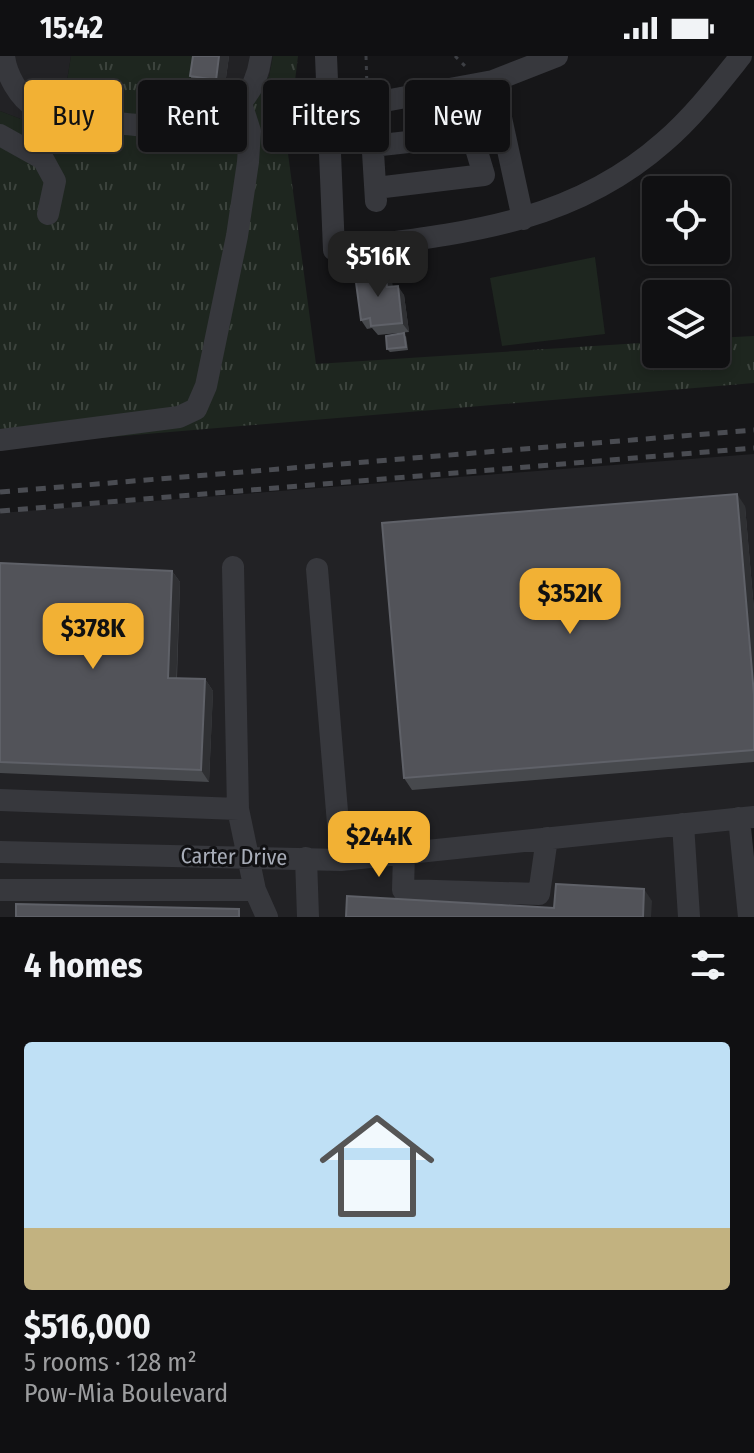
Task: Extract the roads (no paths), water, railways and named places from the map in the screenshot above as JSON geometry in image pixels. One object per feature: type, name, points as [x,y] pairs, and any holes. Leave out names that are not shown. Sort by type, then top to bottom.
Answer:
[{"type":"street","points":[[4,56],[18,91],[33,106],[57,116],[138,123]]},
{"type":"street","points":[[247,89],[261,56]]},
{"type":"street","points":[[326,56],[334,250],[490,229],[581,197],[638,163],[665,142],[741,56]]},
{"type":"street","points":[[389,100],[484,78],[557,56]]},
{"type":"street","points":[[484,78],[523,219]]},
{"type":"street","points":[[0,440],[179,417],[196,409],[206,386],[240,222],[250,131],[247,122]]},
{"type":"street","points":[[0,135],[43,159],[55,181],[48,214]]},
{"type":"street","points":[[472,135],[484,175],[376,194],[372,146],[472,135]]},
{"type":"street","points":[[233,567],[238,809],[255,890],[267,917]]},
{"type":"street","points":[[317,569],[341,860]]},
{"type":"street","points":[[0,800],[238,809]]},
{"type":"street","points":[[746,818],[749,917]]},
{"type":"street","name":"Carter Drive","points":[[0,852],[250,855],[341,860],[746,818]]},
{"type":"street","points":[[683,824],[689,917]]},
{"type":"street","points":[[404,853],[403,890],[539,894],[547,838]]},
{"type":"street","points":[[306,858],[308,917]]},
{"type":"street","points":[[0,890],[255,890]]},
{"type":"railway","points":[[0,492],[754,430]]},
{"type":"railway","points":[[0,511],[754,448]]}]
